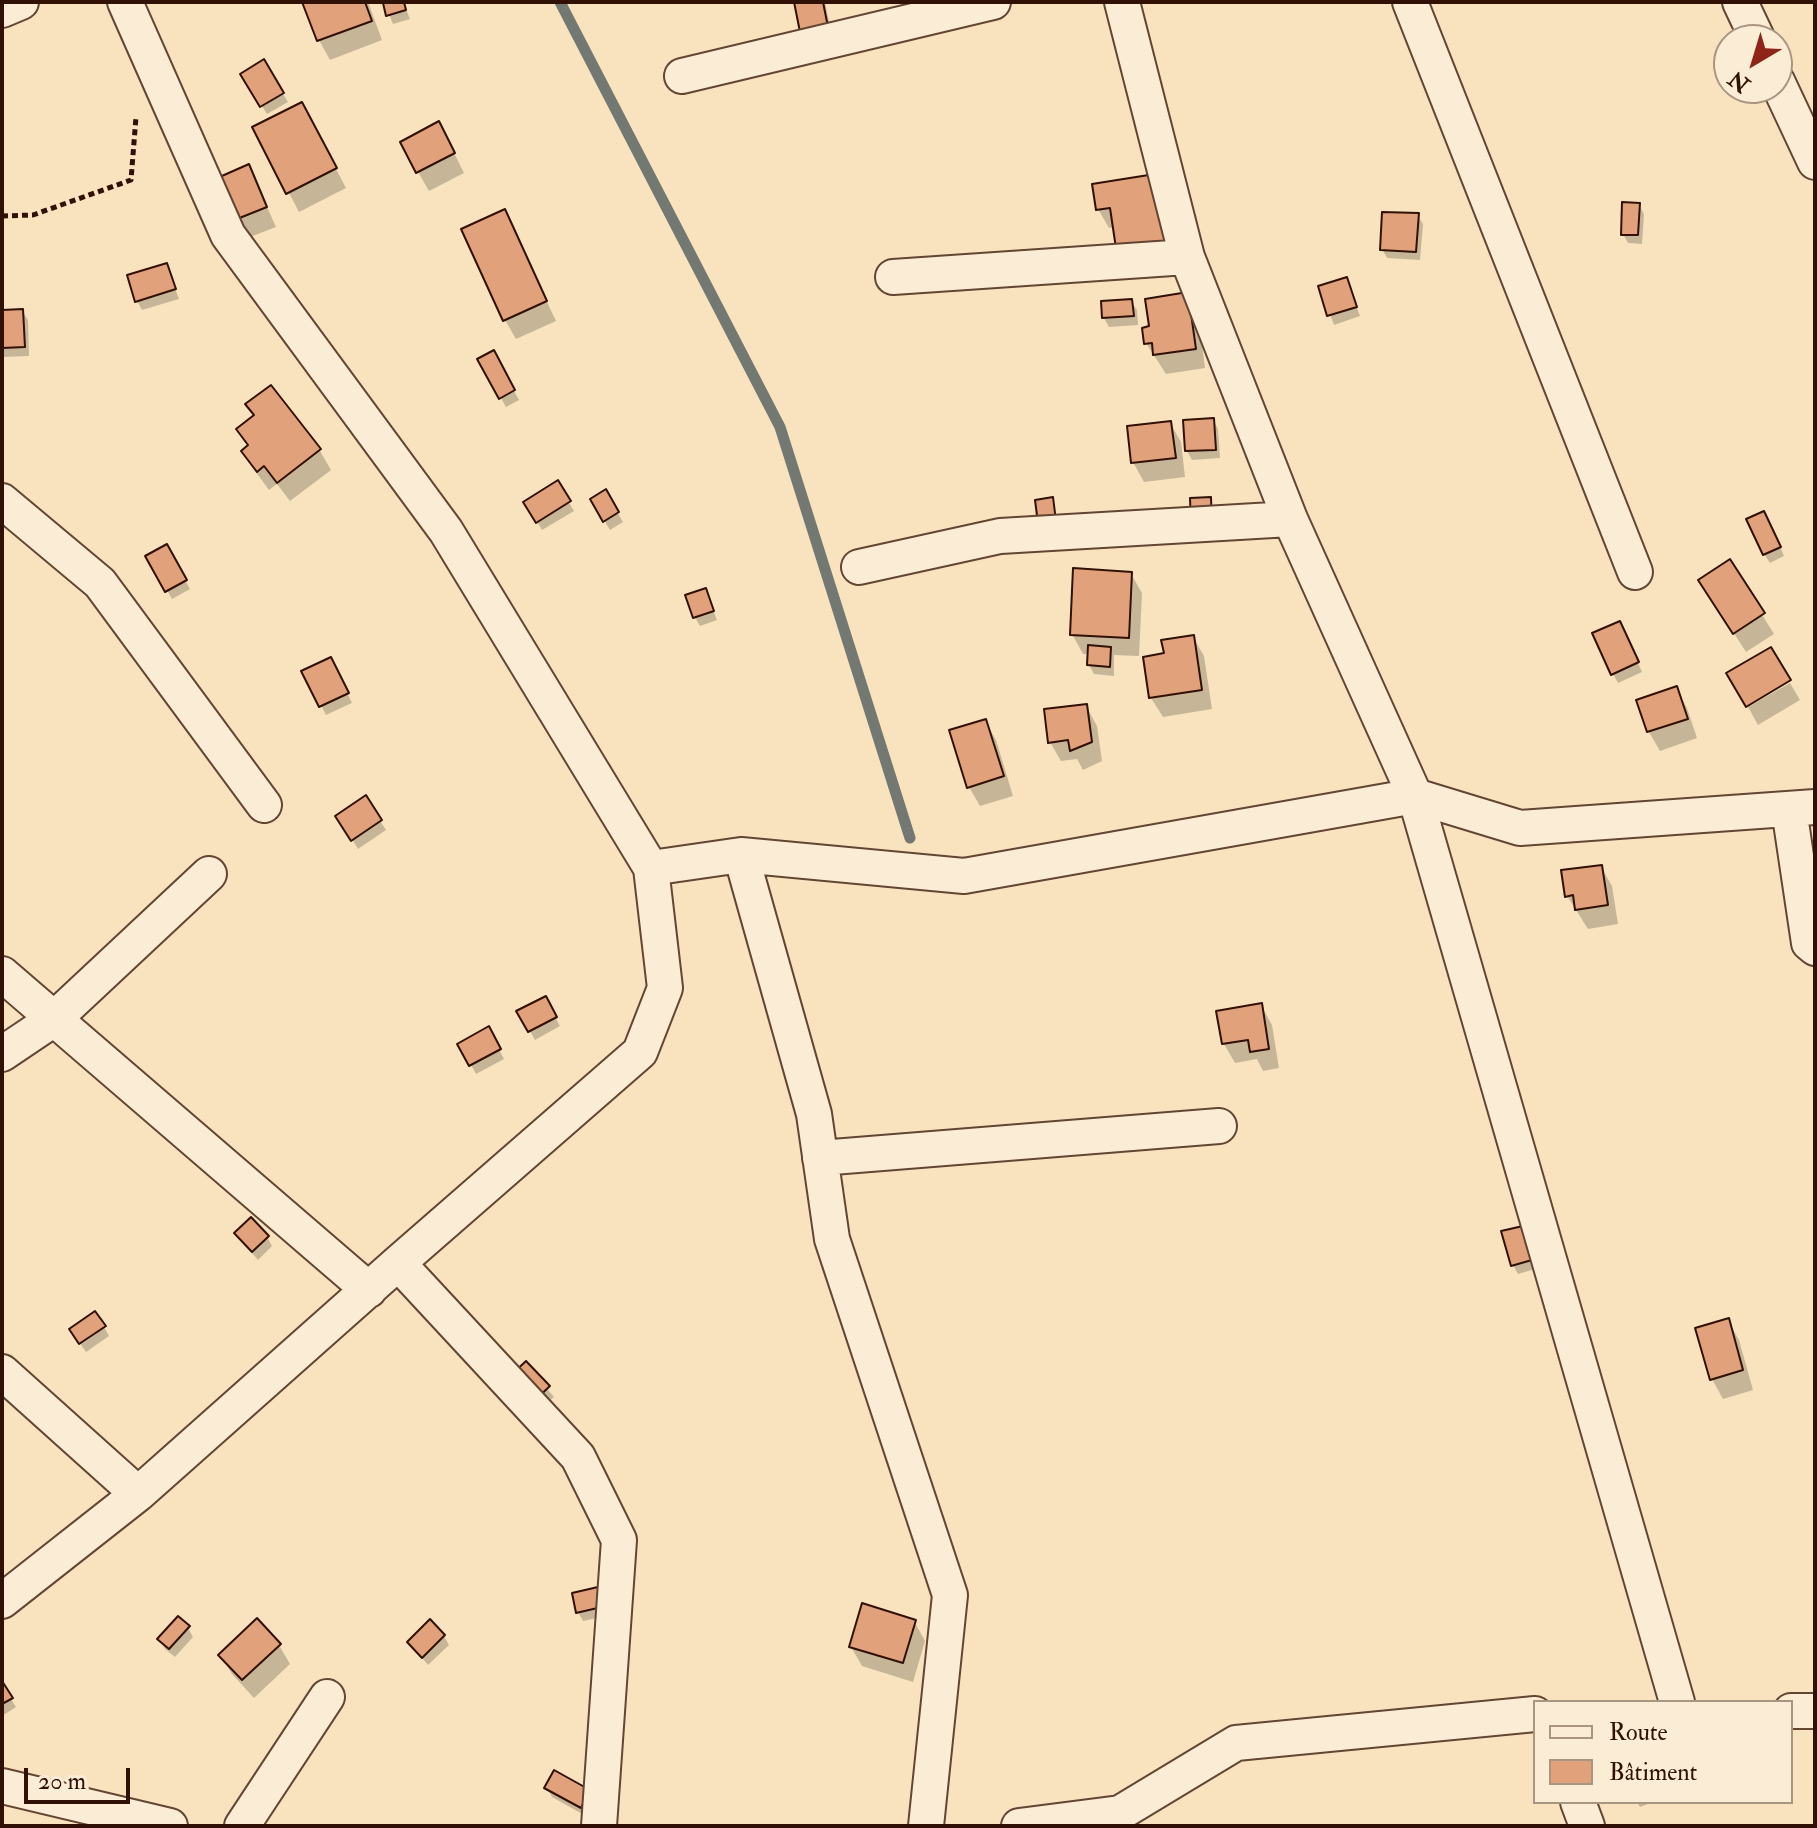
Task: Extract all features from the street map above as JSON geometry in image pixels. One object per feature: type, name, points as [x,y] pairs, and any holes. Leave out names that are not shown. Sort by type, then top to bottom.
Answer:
[{"type":"street","points":[[2,10],[21,2]]},
{"type":"street","points":[[2,1601],[138,1494],[640,1052],[665,988],[651,868],[446,531],[228,235],[125,2]]},
{"type":"street","points":[[682,76],[993,2]]},
{"type":"street","points":[[1122,2],[1187,257],[1290,519],[1415,796],[1676,1700]]},
{"type":"street","points":[[1410,2],[1635,572]]},
{"type":"street","points":[[1740,2],[1750,24]]},
{"type":"street","points":[[1788,104],[1815,162]]},
{"type":"street","points":[[893,277],[1187,257]]},
{"type":"street","points":[[2,501],[100,583],[264,805]]},
{"type":"street","points":[[859,567],[1000,536],[1290,519]]},
{"type":"street","points":[[651,868],[741,855],[964,876],[1415,796],[1520,828],[1802,808],[1809,943],[1815,948]]},
{"type":"street","points":[[741,855],[814,1114],[832,1239],[950,1595],[926,1826]]},
{"type":"street","points":[[2,1054],[54,1019],[209,874]]},
{"type":"street","points":[[2,974],[369,1290]]},
{"type":"street","points":[[820,1158],[1219,1126]]},
{"type":"street","points":[[398,1263],[578,1457],[619,1540],[599,1826]]},
{"type":"street","points":[[2,1372],[138,1494]]},
{"type":"street","points":[[242,1826],[327,1697]]},
{"type":"street","points":[[1793,1711],[1815,1711]]},
{"type":"street","points":[[1019,1826],[1120,1813],[1236,1743],[1533,1714]]},
{"type":"street","points":[[2,1786],[170,1826]]},
{"type":"street","points":[[1579,1804],[1587,1826]]},
{"type":"path","points":[[2,216],[33,215],[131,180],[137,107]]},
{"type":"building","points":[[302,2],[365,2],[372,21],[317,41]]},
{"type":"building","points":[[404,2],[406,10],[386,16],[383,3]]},
{"type":"building","points":[[794,2],[823,2],[828,27],[800,32]]},
{"type":"building","points":[[264,59],[284,93],[260,107],[240,74]]},
{"type":"building","points":[[302,102],[337,168],[286,194],[252,127]]},
{"type":"building","points":[[439,121],[455,153],[416,173],[400,142]]},
{"type":"building","points":[[249,164],[267,207],[232,221],[215,179]]},
{"type":"building","points":[[1155,174],[1166,248],[1117,255],[1110,208],[1096,210],[1092,184]]},
{"type":"building","points":[[1622,202],[1640,203],[1638,235],[1621,235]]},
{"type":"building","points":[[505,209],[547,301],[503,321],[461,229]]},
{"type":"building","points":[[1382,212],[1419,213],[1416,252],[1380,250]]},
{"type":"building","points":[[167,263],[176,289],[135,302],[127,275]]},
{"type":"building","points":[[1347,277],[1357,307],[1327,316],[1318,286]]},
{"type":"building","points":[[1188,292],[1196,349],[1153,355],[1152,343],[1144,344],[1142,328],[1149,326],[1145,299]]},
{"type":"building","points":[[1132,299],[1134,316],[1102,318],[1101,301]]},
{"type":"building","points":[[23,309],[25,347],[2,348],[2,310]]},
{"type":"building","points":[[494,350],[515,390],[499,399],[477,359]]},
{"type":"building","points":[[271,385],[321,449],[277,483],[264,466],[257,472],[241,451],[248,445],[236,429],[254,415],[245,404]]},
{"type":"building","points":[[1214,418],[1216,450],[1185,451],[1183,420]]},
{"type":"building","points":[[1171,421],[1176,458],[1131,463],[1127,426]]},
{"type":"building","points":[[558,480],[571,501],[536,523],[523,502]]},
{"type":"building","points":[[606,489],[619,512],[603,522],[590,499]]},
{"type":"building","points":[[1053,497],[1057,529],[1039,531],[1035,500]]},
{"type":"building","points":[[1211,497],[1212,527],[1191,527],[1190,498]]},
{"type":"building","points":[[1764,511],[1781,547],[1763,555],[1746,519]]},
{"type":"building","points":[[167,544],[187,580],[165,592],[145,556]]},
{"type":"building","points":[[1730,559],[1765,613],[1733,634],[1698,580]]},
{"type":"building","points":[[1073,568],[1132,572],[1129,638],[1070,635]]},
{"type":"building","points":[[706,588],[714,611],[693,618],[685,595]]},
{"type":"building","points":[[1620,621],[1639,662],[1611,675],[1592,633]]},
{"type":"building","points":[[1194,635],[1202,690],[1149,698],[1143,657],[1164,653],[1161,640]]},
{"type":"building","points":[[1088,645],[1111,647],[1110,667],[1087,665]]},
{"type":"building","points":[[1771,647],[1791,680],[1746,707],[1726,673]]},
{"type":"building","points":[[331,657],[349,693],[319,707],[301,671]]},
{"type":"building","points":[[1677,686],[1688,719],[1647,732],[1636,700]]},
{"type":"building","points":[[1087,704],[1092,742],[1070,751],[1068,740],[1048,743],[1044,709]]},
{"type":"building","points":[[986,719],[1004,776],[967,788],[949,730]]},
{"type":"building","points":[[366,795],[382,820],[351,841],[335,816]]},
{"type":"building","points":[[1602,865],[1608,905],[1575,910],[1573,895],[1565,897],[1561,870]]},
{"type":"building","points":[[546,996],[557,1017],[528,1032],[516,1011]]},
{"type":"building","points":[[1262,1003],[1269,1049],[1250,1052],[1248,1040],[1222,1044],[1216,1011]]},
{"type":"building","points":[[489,1026],[501,1049],[469,1066],[457,1044]]},
{"type":"building","points":[[251,1217],[269,1236],[252,1252],[234,1233]]},
{"type":"building","points":[[1523,1226],[1532,1260],[1511,1266],[1501,1231]]},
{"type":"building","points":[[95,1311],[106,1326],[79,1344],[69,1329]]},
{"type":"building","points":[[1729,1318],[1743,1370],[1710,1380],[1695,1328]]},
{"type":"building","points":[[526,1361],[550,1386],[533,1402],[509,1377]]},
{"type":"building","points":[[598,1587],[602,1607],[576,1613],[572,1593]]},
{"type":"building","points":[[862,1603],[916,1620],[903,1663],[849,1647]]},
{"type":"building","points":[[178,1616],[190,1626],[169,1649],[157,1639]]},
{"type":"building","points":[[257,1618],[281,1644],[242,1680],[218,1655]]},
{"type":"building","points":[[430,1619],[445,1635],[422,1658],[407,1642]]},
{"type":"building","points":[[2,1681],[13,1698],[2,1704]]},
{"type":"building","points":[[554,1770],[590,1790],[581,1808],[544,1788]]},
{"type":"waterway","points":[[560,2],[780,427],[910,838]]}]
